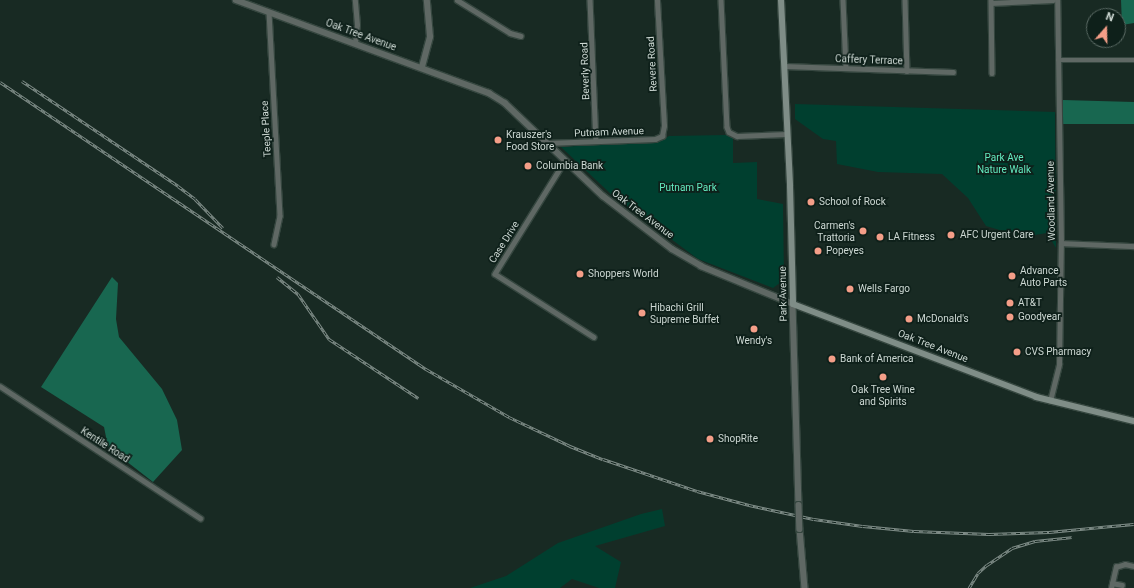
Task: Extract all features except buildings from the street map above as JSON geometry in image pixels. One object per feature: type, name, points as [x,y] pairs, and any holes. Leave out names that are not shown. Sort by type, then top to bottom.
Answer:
[{"type":"main road","name":"Park Avenue","points":[[781,0],[786,134],[790,186],[793,304]]},
{"type":"main road","name":"Oak Tree Avenue","points":[[793,304],[1050,401],[1134,421]]},
{"type":"street","name":"Oak Tree Avenue","points":[[236,0],[495,96],[505,103],[564,161],[614,205],[687,258],[711,271],[793,304]]},
{"type":"street","points":[[355,0],[357,25],[355,43]]},
{"type":"street","points":[[422,68],[430,37],[427,0]]},
{"type":"street","points":[[457,0],[510,33],[521,36]]},
{"type":"street","name":"Beverly Road","points":[[590,0],[596,141]]},
{"type":"street","name":"Revere Road","points":[[657,0],[664,126]]},
{"type":"street","points":[[722,0],[727,128],[729,132],[737,136],[786,134]]},
{"type":"street","points":[[844,0],[846,68]]},
{"type":"street","points":[[905,0],[907,70]]},
{"type":"street","points":[[992,73],[991,1],[1053,0]]},
{"type":"street","name":"Woodland Avenue","points":[[1050,401],[1059,364],[1061,243],[1057,0]]},
{"type":"street","name":"Teeple Place","points":[[269,12],[280,216],[274,244]]},
{"type":"street","points":[[1058,60],[1134,60]]},
{"type":"street","name":"Caffery Terrace","points":[[784,66],[953,72]]},
{"type":"street","name":"Putnam Avenue","points":[[546,143],[655,139],[662,136],[664,126]]},
{"type":"street","name":"Case Drive","points":[[564,161],[495,274],[594,337]]},
{"type":"street","points":[[1061,243],[1134,246]]},
{"type":"street","name":"Park Avenue","points":[[793,304],[800,529],[805,588]]},
{"type":"street","name":"Kentile Road","points":[[0,386],[200,518]]},
{"type":"street","points":[[1122,585],[1111,586],[1117,566],[1125,564],[1134,566]]},
{"type":"green space","points":[[1121,0],[1134,0],[1134,23],[1126,24],[1126,8],[1121,8]]},
{"type":"green space","points":[[1063,100],[1134,102],[1134,124],[1063,124]]},
{"type":"green space","name":"Park Ave Nature Walk","points":[[795,104],[1055,112],[1056,248],[1047,233],[1023,237],[986,226],[968,198],[942,174],[878,172],[837,164],[836,141],[823,139],[795,119]]},
{"type":"green space","name":"Putnam Park","points":[[726,135],[733,138],[733,163],[757,162],[757,199],[783,204],[784,280],[773,288],[698,259],[613,196],[561,147],[660,141],[669,136]]},
{"type":"green space","points":[[112,277],[118,283],[116,319],[119,337],[162,389],[177,420],[182,450],[153,482],[108,447],[104,427],[41,387]]},
{"type":"green space","points":[[662,509],[665,526],[595,546],[621,562],[615,588],[599,588],[572,579],[560,588],[470,588],[506,576],[558,543],[641,514]]},
{"type":"railway","points":[[22,81],[178,186],[195,199],[223,228]]},
{"type":"railway","points":[[0,82],[426,369],[509,417],[570,446],[603,459],[697,491],[749,505],[814,519],[863,526],[914,531],[989,534],[1049,532],[1134,524]]},
{"type":"railway","points":[[277,277],[298,294],[329,339],[418,398]]},
{"type":"railway","points":[[969,588],[978,573],[1012,548],[1035,541],[1072,537]]},
{"type":"place","name":"Krauszer's Food Store","points":[[498,140]]},
{"type":"place","name":"Columbia Bank","points":[[528,166]]},
{"type":"place","name":"School of Rock","points":[[811,202]]},
{"type":"place","name":"Carmen's Trattoria","points":[[863,231]]},
{"type":"place","name":"AFC Urgent Care","points":[[951,235]]},
{"type":"place","name":"LA Fitness","points":[[880,237]]},
{"type":"place","name":"Popeyes","points":[[818,251]]},
{"type":"place","name":"Shoppers World","points":[[580,274]]},
{"type":"place","name":"Advance Auto Parts","points":[[1012,276]]},
{"type":"place","name":"Wells Fargo","points":[[850,289]]},
{"type":"place","name":"AT&T","points":[[1010,303]]},
{"type":"place","name":"Hibachi Grill Supreme Buffet","points":[[642,313]]},
{"type":"place","name":"Goodyear","points":[[1010,317]]},
{"type":"place","name":"McDonald's","points":[[909,319]]},
{"type":"place","name":"Wendy's","points":[[754,329]]},
{"type":"place","name":"CVS Pharmacy","points":[[1017,352]]},
{"type":"place","name":"Bank of America","points":[[832,359]]},
{"type":"place","name":"Oak Tree Wine and Spirits","points":[[883,377]]},
{"type":"place","name":"ShopRite","points":[[710,439]]}]
